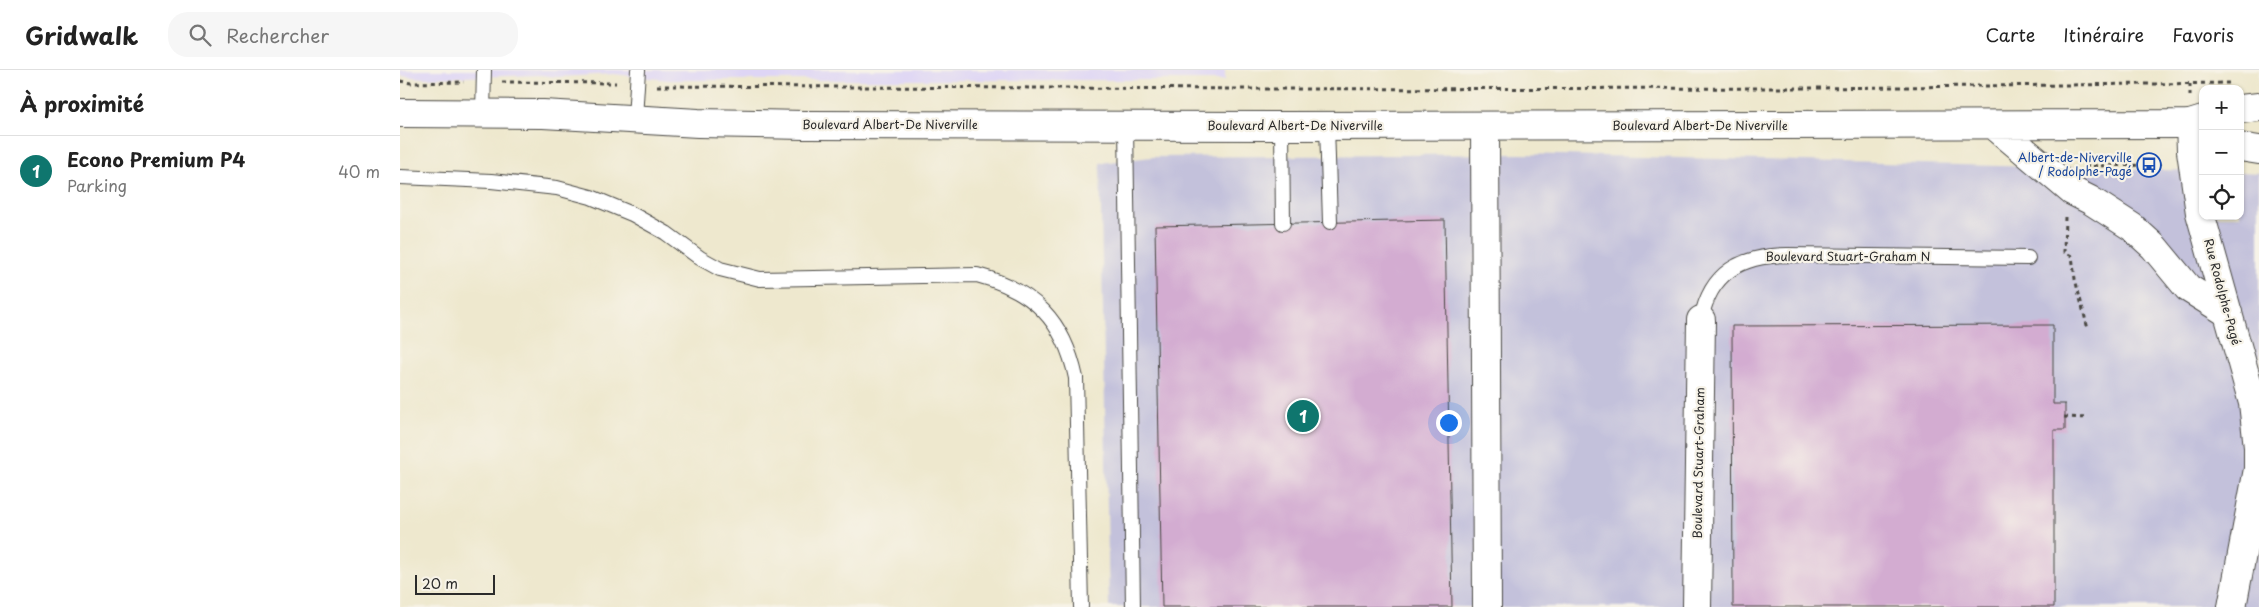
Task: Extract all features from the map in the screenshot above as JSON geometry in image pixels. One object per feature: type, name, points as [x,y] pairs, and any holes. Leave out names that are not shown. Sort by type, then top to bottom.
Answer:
[{"type":"street","points":[[2244,98],[2259,107]]},
{"type":"street","name":"Boulevard Albert-De Niverville","points":[[400,113],[483,113],[635,118],[698,123],[804,125],[2198,125]]},
{"type":"street","name":"Rue Rodolphe-Pagé","points":[[2198,125],[2191,151],[2200,213],[2253,403],[2258,446],[2254,491],[2232,607]]},
{"type":"street","points":[[1485,126],[1487,607]]},
{"type":"street","points":[[1995,126],[2072,191],[2097,204],[2132,227],[2154,248],[2188,288],[2228,313]]},
{"type":"street","points":[[2244,148],[2259,150]]},
{"type":"street","name":"Boulevard Stuart-Graham","points":[[1697,607],[1700,320]]},
{"type":"lane","points":[[483,113],[484,70]]},
{"type":"lane","points":[[635,118],[638,70]]},
{"type":"lane","points":[[1126,126],[1133,607]]},
{"type":"lane","points":[[1282,126],[1283,223]]},
{"type":"lane","points":[[1327,126],[1330,222]]},
{"type":"lane","points":[[400,177],[491,180],[556,188],[591,198],[632,214],[666,233],[700,258],[720,269],[760,279],[977,275],[992,279],[1020,292],[1056,324],[1067,344],[1076,378],[1081,607]]},
{"type":"lane","name":"Boulevard Stuart-Graham N","points":[[1700,320],[1708,297],[1727,270],[1756,258],[1795,256],[2028,258]]},
{"type":"path","points":[[400,81],[411,84],[463,82]]},
{"type":"path","points":[[501,82],[615,83]]},
{"type":"path","points":[[677,88],[1836,88],[2199,95]]},
{"type":"path","points":[[2078,166],[2162,165]]},
{"type":"path","points":[[2065,214],[2064,252],[2072,256],[2075,279],[2088,329]]},
{"type":"path","points":[[2064,417],[2087,418]]},
{"type":"shaded area","points":[[400,70],[1225,70],[1225,80],[668,80],[614,74],[556,77],[541,75],[424,78],[400,76]]},
{"type":"shaded area","points":[[1520,154],[2199,171],[2199,220],[2244,220],[2244,172],[2259,173],[2259,607],[1109,607],[1100,163],[1152,157]]},
{"type":"building","points":[[1445,220],[1452,607],[1162,607],[1155,226]]},
{"type":"building","points":[[2053,325],[2053,404],[2065,404],[2065,430],[2054,430],[2054,607],[1733,607],[1732,326]]},
{"type":"place","name":"Albert-de-Niverville / Rodolphe-Pagé","points":[[2149,165]]},
{"type":"place","name":"Econo Premium P4","points":[[1303,416]]}]
